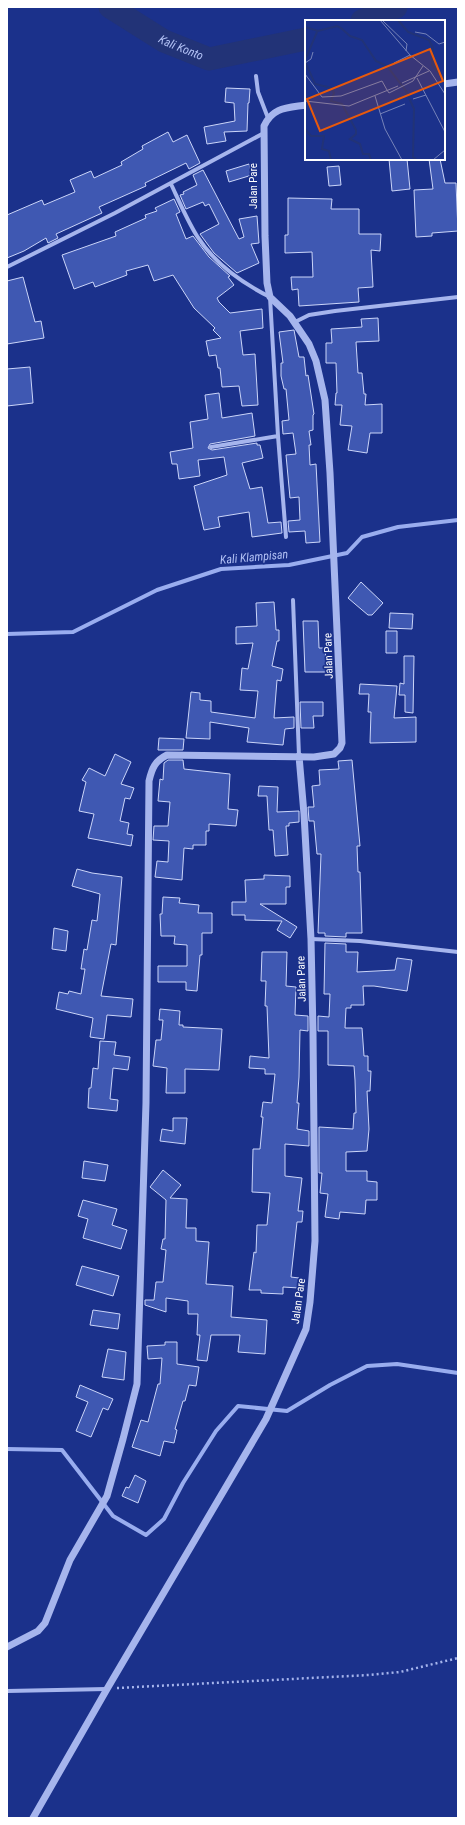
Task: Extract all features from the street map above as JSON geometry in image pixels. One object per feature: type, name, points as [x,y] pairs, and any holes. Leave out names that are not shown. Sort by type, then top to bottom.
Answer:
[{"type":"street","points":[[256,76],[258,92],[268,118],[278,110],[305,105]]},
{"type":"street","points":[[445,84],[458,82]]},
{"type":"street","name":"Jalan Pare","points":[[268,118],[264,126],[265,236],[267,283],[270,297]]},
{"type":"street","points":[[7,267],[171,184],[264,133]]},
{"type":"street","points":[[171,184],[196,236],[206,249],[236,276],[270,297],[295,322],[309,315],[335,310],[458,297]]},
{"type":"street","points":[[270,297],[278,436],[286,537]]},
{"type":"street","name":"Jalan Pare","points":[[33,1818],[266,1419],[306,1329],[313,1273],[314,1117],[311,939],[299,756],[334,754],[340,748],[342,743],[334,538],[325,400],[322,381],[316,361],[309,344],[295,322]]},
{"type":"street","points":[[211,447],[278,436]]},
{"type":"street","points":[[7,1647],[38,1631],[45,1623],[70,1560],[107,1496],[137,1384],[146,1103],[149,781],[155,763],[167,755],[299,756],[293,600]]},
{"type":"street","points":[[311,939],[376,942],[458,952]]},
{"type":"street","points":[[7,1691],[107,1689]]},
{"type":"path","points":[[107,1689],[369,1675],[400,1672],[458,1658]]},
{"type":"building","points":[[226,88],[250,89],[247,131],[224,132],[226,141],[207,144],[204,127],[235,121],[234,103],[225,102]]},
{"type":"building","points":[[168,132],[173,142],[187,135],[200,163],[189,169],[186,163],[145,183],[146,186],[99,207],[102,213],[56,234],[58,238],[48,243],[46,238],[24,251],[7,258],[7,215],[42,200],[44,205],[75,192],[70,180],[91,171],[94,178],[122,165],[121,162],[143,149],[142,146]]},
{"type":"building","points":[[389,160],[407,160],[410,189],[392,191]]},
{"type":"building","points":[[429,160],[440,160],[445,183],[456,183],[458,231],[432,233],[432,236],[416,237],[414,190],[433,189]]},
{"type":"building","points":[[249,164],[252,175],[229,182],[226,171]]},
{"type":"building","points":[[339,166],[341,185],[329,186],[327,167]]},
{"type":"building","points":[[203,170],[239,239],[244,237],[239,219],[257,216],[259,243],[251,244],[259,263],[237,273],[214,253],[200,234],[219,224],[209,204],[205,206],[203,202],[186,209],[180,195],[197,185],[193,175]]},
{"type":"building","points":[[288,198],[332,199],[331,209],[359,209],[359,234],[381,234],[380,251],[371,250],[373,287],[358,288],[359,302],[299,306],[298,289],[292,290],[291,277],[313,277],[312,252],[285,253],[285,235],[288,235]]},
{"type":"building","points":[[174,199],[180,212],[176,214],[186,239],[193,236],[209,257],[230,276],[228,277],[234,285],[217,298],[219,302],[230,313],[262,309],[263,328],[240,331],[243,355],[255,354],[258,405],[242,406],[239,386],[222,387],[220,368],[218,368],[216,355],[209,356],[206,341],[221,338],[213,330],[215,328],[194,308],[173,275],[154,281],[148,265],[126,271],[127,275],[95,287],[93,282],[74,289],[62,255],[116,236],[115,232],[146,218],[145,215],[157,211],[155,208]]},
{"type":"building","points":[[23,277],[35,322],[41,321],[44,338],[7,344],[7,281]]},
{"type":"building","points":[[378,318],[379,341],[356,342],[358,373],[362,373],[364,394],[366,394],[365,405],[382,404],[382,433],[370,433],[367,453],[348,450],[352,426],[340,425],[342,405],[335,405],[337,393],[336,363],[326,363],[326,343],[332,343],[331,329],[362,327],[361,319]]},
{"type":"building","points":[[294,330],[299,357],[304,357],[306,376],[308,375],[314,414],[313,430],[309,431],[311,445],[309,445],[310,465],[316,464],[320,542],[306,543],[305,531],[289,532],[288,521],[300,520],[299,497],[290,498],[286,455],[296,454],[293,433],[283,434],[282,421],[289,420],[286,389],[284,389],[281,376],[281,363],[283,363],[279,332]]},
{"type":"building","points":[[30,367],[33,403],[7,406],[7,369]]},
{"type":"building","points":[[219,393],[222,418],[252,413],[255,436],[210,444],[208,448],[212,450],[257,443],[257,445],[260,445],[263,458],[242,463],[250,489],[262,487],[268,523],[281,522],[282,533],[252,537],[249,512],[218,517],[220,527],[204,530],[194,486],[227,475],[224,457],[198,460],[200,476],[179,479],[177,464],[172,464],[170,452],[193,448],[190,422],[208,419],[205,395]]},
{"type":"building","points":[[361,582],[383,603],[372,615],[368,615],[348,598]]},
{"type":"building","points":[[274,602],[276,630],[279,630],[279,641],[277,641],[272,666],[283,669],[281,681],[277,680],[274,718],[294,717],[294,728],[285,729],[283,745],[247,742],[249,728],[210,722],[210,739],[186,738],[191,692],[200,693],[200,700],[211,701],[211,712],[255,718],[258,691],[240,690],[242,668],[248,669],[253,643],[236,644],[236,627],[257,626],[256,603]]},
{"type":"building","points":[[390,613],[413,614],[412,629],[389,628]]},
{"type":"building","points":[[303,621],[318,621],[319,648],[325,648],[327,672],[305,672]]},
{"type":"building","points":[[386,631],[397,631],[397,653],[386,653]]},
{"type":"building","points":[[404,656],[414,656],[413,713],[405,712],[405,695],[399,695],[400,683],[404,684]]},
{"type":"building","points":[[360,684],[397,686],[394,718],[416,717],[416,742],[370,743],[371,712],[368,712],[369,694],[359,694]]},
{"type":"building","points":[[300,702],[323,702],[323,716],[313,716],[314,728],[301,728]]},
{"type":"building","points":[[159,738],[184,739],[183,750],[158,750]]},
{"type":"building","points":[[115,754],[131,762],[121,784],[134,788],[130,799],[125,798],[120,821],[129,823],[127,834],[133,835],[131,846],[88,838],[94,814],[79,811],[86,782],[82,780],[89,768],[105,776]]},
{"type":"building","points":[[168,760],[183,760],[184,769],[230,774],[228,809],[238,810],[236,826],[209,824],[209,831],[206,831],[206,845],[193,845],[193,849],[184,848],[182,880],[155,877],[157,861],[168,862],[169,841],[153,840],[154,826],[168,826],[170,802],[158,801],[160,779],[163,780],[164,763]]},
{"type":"building","points":[[352,760],[360,846],[357,846],[358,872],[360,872],[362,933],[346,933],[346,937],[325,936],[325,933],[318,933],[321,854],[317,854],[314,821],[309,821],[308,807],[314,807],[312,786],[320,785],[319,770],[339,769],[338,761]]},
{"type":"building","points":[[259,786],[278,787],[277,812],[299,811],[299,822],[289,823],[289,826],[286,826],[288,855],[275,856],[273,830],[269,830],[267,796],[258,796]]},
{"type":"building","points":[[77,869],[92,873],[122,877],[116,945],[111,944],[101,996],[133,999],[131,1017],[107,1015],[104,1039],[90,1037],[93,1018],[56,1009],[59,992],[68,994],[69,991],[81,994],[85,969],[81,969],[84,949],[87,950],[92,920],[97,921],[100,894],[72,886]]},
{"type":"building","points":[[264,875],[290,876],[290,887],[286,887],[286,904],[260,904],[297,927],[290,938],[277,930],[282,921],[245,920],[245,915],[232,915],[232,902],[246,902],[245,880],[264,879]]},
{"type":"building","points":[[163,897],[180,898],[179,903],[199,905],[198,913],[212,913],[212,933],[202,933],[202,955],[200,955],[197,991],[186,990],[186,982],[158,982],[158,966],[187,966],[187,945],[174,944],[175,936],[161,936],[160,914],[162,914]]},
{"type":"building","points":[[54,928],[68,931],[66,951],[52,949]]},
{"type":"building","points":[[325,943],[346,944],[346,952],[358,952],[357,972],[395,970],[397,958],[412,960],[407,991],[374,986],[363,986],[364,1005],[351,1005],[351,1008],[346,1008],[345,1028],[362,1028],[364,1056],[368,1056],[368,1071],[371,1071],[370,1091],[367,1091],[369,1129],[367,1151],[346,1152],[346,1171],[367,1171],[367,1181],[377,1182],[377,1200],[366,1200],[365,1214],[340,1212],[339,1219],[325,1217],[328,1194],[320,1193],[322,1173],[319,1173],[319,1127],[353,1129],[354,1113],[356,1113],[355,1080],[354,1066],[328,1065],[328,1031],[318,1031],[318,1016],[329,1017],[330,994],[324,994]]},
{"type":"building","points":[[262,952],[287,952],[286,986],[296,987],[295,1015],[308,1016],[308,1031],[300,1030],[297,1103],[299,1103],[297,1129],[309,1131],[309,1146],[285,1144],[285,1176],[302,1178],[298,1211],[303,1211],[302,1222],[297,1222],[291,1277],[299,1278],[299,1288],[283,1287],[283,1294],[261,1293],[261,1290],[249,1290],[254,1252],[256,1253],[257,1225],[267,1225],[270,1193],[252,1192],[253,1149],[260,1149],[263,1102],[272,1103],[275,1074],[265,1074],[265,1069],[249,1068],[250,1056],[269,1058],[267,1006],[265,1006],[266,981],[261,981]]},
{"type":"building","points":[[160,1009],[180,1011],[179,1025],[183,1025],[183,1027],[222,1029],[219,1070],[185,1069],[185,1093],[166,1093],[167,1068],[153,1066],[156,1040],[161,1040],[163,1020],[159,1020]]},
{"type":"building","points":[[100,1041],[116,1042],[114,1055],[130,1057],[128,1070],[113,1068],[110,1099],[118,1100],[117,1111],[88,1108],[89,1088],[91,1088],[93,1068],[98,1069]]},
{"type":"building","points":[[173,1118],[187,1118],[185,1144],[160,1141],[162,1129],[173,1131]]},
{"type":"building","points":[[84,1161],[108,1165],[105,1181],[82,1178]]},
{"type":"building","points":[[163,1170],[181,1185],[170,1198],[187,1199],[186,1228],[196,1228],[196,1241],[209,1242],[206,1284],[233,1286],[231,1317],[267,1320],[265,1354],[238,1352],[240,1335],[211,1335],[207,1361],[197,1360],[200,1335],[197,1335],[198,1314],[188,1314],[188,1301],[166,1298],[166,1312],[145,1305],[145,1300],[154,1300],[156,1282],[163,1282],[166,1250],[161,1249],[163,1239],[165,1239],[166,1200],[150,1187]]},
{"type":"building","points":[[83,1200],[117,1209],[112,1225],[127,1230],[121,1249],[83,1238],[88,1219],[78,1216]]},
{"type":"building","points":[[82,1266],[119,1276],[113,1296],[76,1285]]},
{"type":"building","points":[[93,1310],[120,1314],[118,1329],[90,1325]]},
{"type":"building","points":[[165,1342],[177,1342],[177,1364],[199,1367],[196,1386],[189,1385],[185,1401],[183,1401],[175,1429],[177,1430],[174,1443],[164,1441],[160,1456],[132,1447],[141,1420],[148,1422],[158,1384],[160,1384],[162,1358],[148,1359],[147,1346],[165,1345]]},
{"type":"building","points":[[108,1349],[126,1352],[124,1380],[102,1377]]},
{"type":"building","points":[[80,1385],[113,1399],[108,1410],[103,1408],[91,1437],[76,1431],[88,1402],[76,1397]]},
{"type":"building","points":[[135,1475],[146,1481],[138,1503],[122,1496],[126,1487],[129,1488]]},
{"type":"waterway","name":"Kali Konto","points":[[110,7],[164,41],[209,59],[305,39]]},
{"type":"waterway","name":"Kali Konto","points":[[364,20],[396,7]]},
{"type":"waterway","name":"Kali Klampisan","points":[[7,634],[73,632],[157,590],[221,569],[289,565],[347,553],[362,537],[398,527],[458,520]]},
{"type":"waterway","points":[[7,1449],[62,1450],[113,1516],[146,1535],[164,1519],[183,1483],[216,1431],[238,1406],[287,1411],[330,1385],[367,1366],[397,1364],[458,1373]]}]
